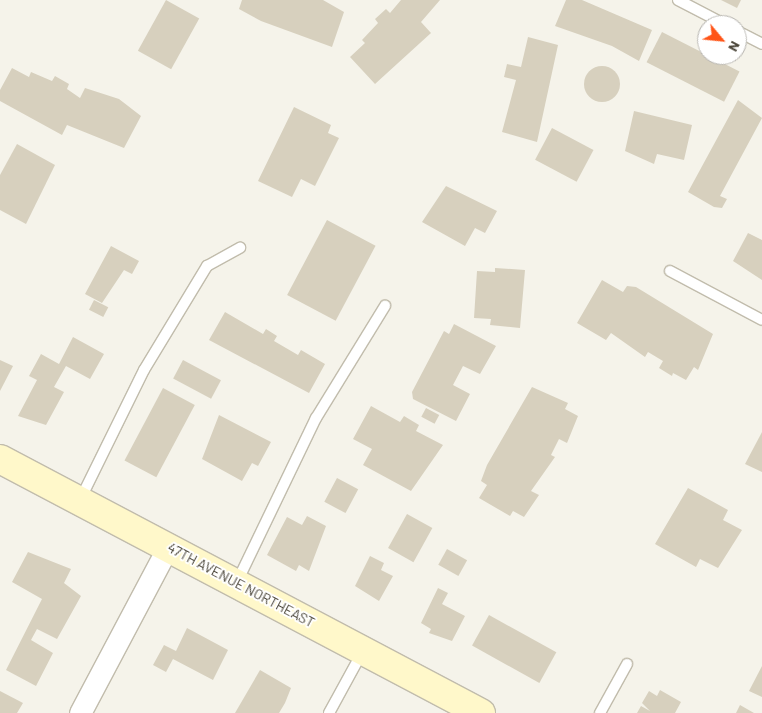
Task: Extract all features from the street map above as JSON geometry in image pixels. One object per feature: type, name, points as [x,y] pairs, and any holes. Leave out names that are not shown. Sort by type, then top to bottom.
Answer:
[{"type":"street","name":"47TH AVENUE NORTHEAST","points":[[0,459],[481,713]]},
{"type":"street","points":[[80,713],[168,547]]},
{"type":"lane","points":[[678,0],[707,15]]},
{"type":"lane","points":[[747,36],[762,44]]},
{"type":"lane","points":[[80,501],[144,370],[207,266],[240,248]]},
{"type":"lane","points":[[670,271],[762,320]]},
{"type":"lane","points":[[236,583],[316,418],[386,306]]},
{"type":"lane","points":[[329,713],[363,650]]},
{"type":"lane","points":[[600,713],[627,664]]},
{"type":"building","points":[[166,0],[199,18],[171,69],[138,51]]},
{"type":"building","points":[[242,0],[323,0],[344,12],[332,47],[261,21],[239,9]]},
{"type":"building","points":[[401,0],[440,0],[421,22],[431,33],[375,84],[350,57],[365,43],[362,40],[378,23],[375,19],[386,9],[390,13]]},
{"type":"building","points":[[566,0],[582,0],[652,30],[639,61],[612,46],[555,26]]},
{"type":"building","points":[[721,0],[741,0],[737,8]]},
{"type":"building","points":[[662,32],[697,50],[697,65],[727,65],[740,71],[724,102],[647,62]]},
{"type":"building","points":[[528,37],[558,45],[537,142],[502,132],[516,80],[504,77],[507,64],[521,67]]},
{"type":"building","points":[[602,66],[609,67],[615,71],[619,77],[619,91],[615,97],[609,101],[602,102],[595,101],[589,97],[585,91],[584,84],[585,77],[589,71],[595,67]]},
{"type":"building","points":[[12,68],[29,77],[31,72],[52,81],[55,76],[69,84],[67,89],[80,98],[85,88],[119,99],[141,116],[124,148],[67,125],[62,135],[0,101],[0,90]]},
{"type":"building","points":[[738,100],[762,118],[720,196],[727,199],[722,208],[714,207],[688,192]]},
{"type":"building","points":[[294,107],[331,125],[328,133],[339,138],[315,186],[301,179],[292,197],[258,181]]},
{"type":"building","points":[[634,111],[692,125],[684,160],[657,154],[654,164],[625,151]]},
{"type":"building","points":[[552,128],[593,150],[577,182],[535,160]]},
{"type":"building","points":[[17,144],[55,165],[26,224],[0,210],[0,175]]},
{"type":"building","points":[[446,186],[497,211],[485,233],[475,228],[465,246],[422,222]]},
{"type":"building","points":[[327,220],[376,246],[336,321],[287,295]]},
{"type":"building","points":[[748,233],[762,240],[762,280],[733,261]]},
{"type":"building","points":[[111,246],[139,261],[132,274],[124,270],[102,303],[85,294]]},
{"type":"building","points":[[495,268],[525,270],[520,328],[490,325],[491,319],[474,318],[477,271],[495,272]]},
{"type":"building","points":[[602,280],[623,292],[627,286],[636,287],[713,334],[698,370],[694,367],[686,380],[673,373],[672,376],[659,368],[663,361],[648,352],[645,357],[611,333],[606,340],[577,323]]},
{"type":"building","points":[[94,300],[108,307],[103,317],[89,310]]},
{"type":"building","points":[[225,312],[263,334],[266,329],[277,336],[274,341],[298,355],[301,350],[325,364],[309,393],[209,340]]},
{"type":"building","points":[[454,324],[496,346],[480,374],[463,366],[453,385],[470,394],[456,421],[413,399],[412,392],[444,331],[449,334]]},
{"type":"building","points":[[73,337],[104,354],[90,379],[66,366],[54,387],[64,392],[46,425],[18,416],[37,380],[29,376],[41,354],[59,364]]},
{"type":"building","points":[[0,360],[13,366],[0,391]]},
{"type":"building","points":[[183,360],[221,380],[211,399],[173,379]]},
{"type":"building","points":[[532,387],[568,403],[565,409],[578,416],[567,443],[559,439],[551,455],[555,457],[531,491],[539,495],[524,517],[513,511],[510,516],[479,498],[487,485],[481,481],[487,465]]},
{"type":"building","points":[[163,388],[195,405],[156,477],[125,460]]},
{"type":"building","points":[[371,406],[400,422],[404,416],[419,425],[416,431],[443,445],[411,491],[363,465],[372,449],[353,439]]},
{"type":"building","points":[[426,408],[439,415],[435,424],[421,417]]},
{"type":"building","points":[[219,415],[271,442],[258,466],[252,463],[242,481],[202,459]]},
{"type":"building","points":[[762,432],[762,472],[745,464]]},
{"type":"building","points":[[337,478],[358,489],[346,513],[324,502]]},
{"type":"building","points":[[688,488],[728,510],[723,520],[742,530],[718,568],[700,559],[696,567],[655,544]]},
{"type":"building","points":[[407,514],[432,528],[413,562],[388,548]]},
{"type":"building","points":[[307,516],[326,526],[309,571],[299,565],[296,571],[267,555],[287,517],[302,525]]},
{"type":"building","points":[[447,549],[467,560],[458,576],[438,565]]},
{"type":"building","points":[[28,552],[71,569],[64,583],[81,596],[57,639],[37,629],[31,640],[53,653],[36,686],[6,670],[42,599],[12,582]]},
{"type":"building","points":[[370,556],[384,563],[381,570],[393,576],[379,601],[355,586]]},
{"type":"building","points":[[438,588],[448,593],[442,604],[465,616],[452,641],[429,633],[431,629],[421,623]]},
{"type":"building","points":[[489,615],[556,652],[539,683],[472,646]]},
{"type":"building","points":[[187,628],[228,650],[213,680],[173,659],[166,672],[153,665],[164,645],[176,651]]},
{"type":"building","points":[[762,666],[762,697],[749,691]]},
{"type":"building","points":[[260,670],[291,688],[285,703],[279,713],[235,713]]},
{"type":"building","points":[[660,690],[681,702],[675,713],[637,713],[641,706],[650,711],[642,703],[649,691],[657,696]]},
{"type":"building","points":[[0,691],[23,703],[17,713],[0,713]]},
{"type":"building","points":[[740,705],[754,713],[736,713]]}]
